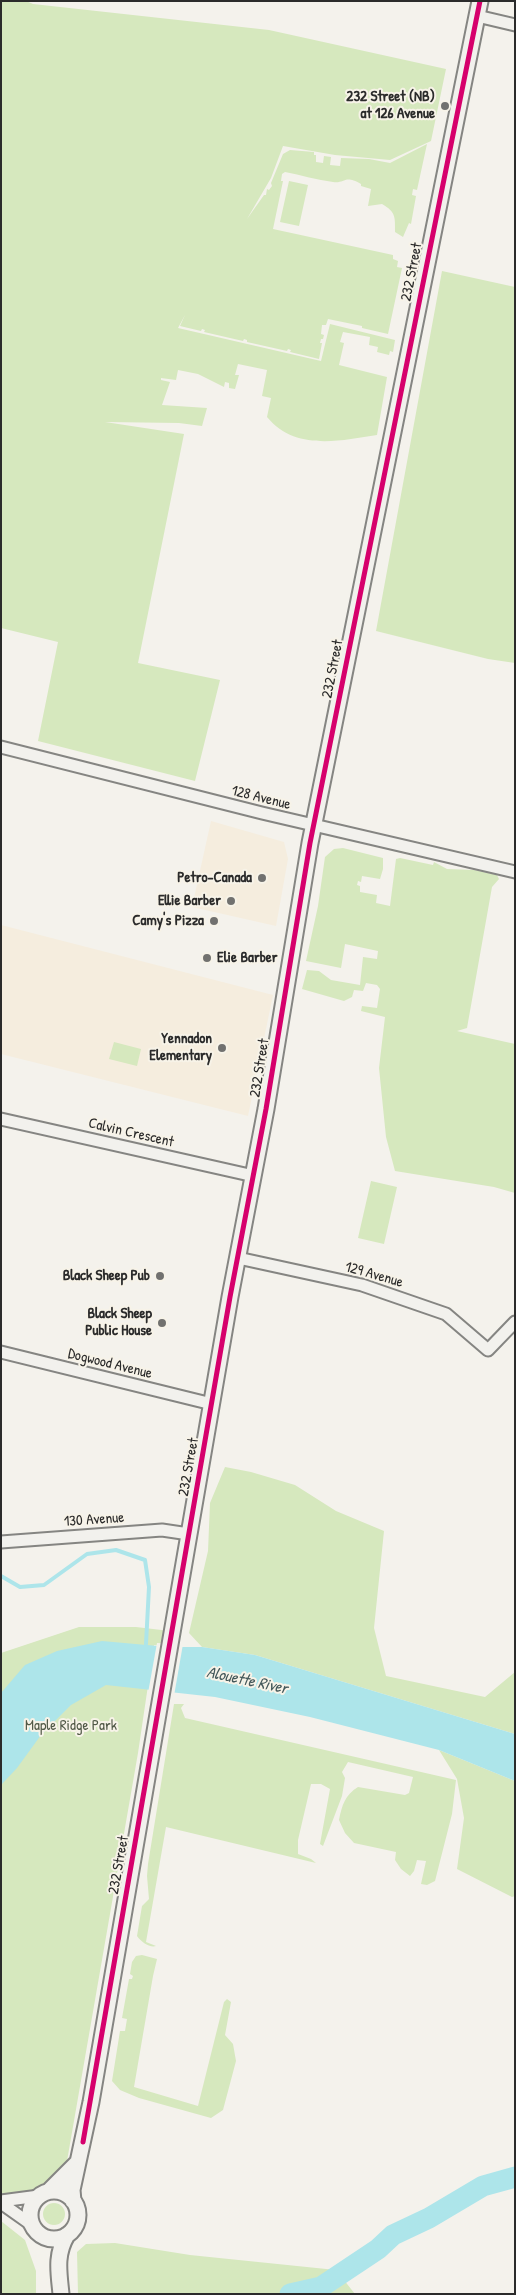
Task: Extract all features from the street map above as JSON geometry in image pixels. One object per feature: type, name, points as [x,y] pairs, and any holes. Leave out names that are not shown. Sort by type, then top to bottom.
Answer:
[{"type":"main road","name":"232 Street","points":[[73,2201],[72,2190],[91,2102],[189,1534],[254,1176],[313,826],[478,9]]},
{"type":"main road","points":[[58,2273],[36,2231],[30,2210],[78,2162]]},
{"type":"main road","points":[[44,2194],[59,2192],[73,2201],[77,2209],[78,2218],[74,2228],[67,2235],[59,2253],[58,2273],[61,2294]]},
{"type":"main road","points":[[36,2231],[51,2239],[67,2235]]},
{"type":"street","points":[[478,9],[515,25]]},
{"type":"street","name":"128 Avenue","points":[[1,747],[313,826],[515,872]]},
{"type":"street","name":"Calvin Crescent","points":[[1,1119],[254,1176]]},
{"type":"street","name":"129 Avenue","points":[[238,1258],[362,1285],[446,1314],[488,1350],[515,1322]]},
{"type":"street","name":"Dogwood Avenue","points":[[1,1352],[212,1404]]},
{"type":"street","name":"130 Avenue","points":[[1,1542],[162,1530],[189,1534]]},
{"type":"street","points":[[1,2202],[44,2194]]},
{"type":"street","points":[[1,2202],[36,2231]]},
{"type":"shaded area","points":[[211,821],[284,842],[288,859],[276,926],[192,907]]},
{"type":"shaded area","points":[[1,925],[273,995],[248,1116],[1,1054]]},
{"type":"green space","points":[[1,1],[26,1],[33,4],[269,30],[446,69],[431,141],[390,160],[335,155],[283,146],[271,178],[247,219],[264,195],[266,195],[267,189],[269,190],[272,186],[271,183],[283,154],[290,150],[314,152],[316,162],[323,163],[324,156],[331,157],[330,165],[340,166],[341,158],[369,159],[390,163],[427,144],[417,190],[413,189],[412,195],[416,196],[411,224],[409,223],[403,237],[395,232],[395,219],[390,210],[382,204],[368,206],[371,189],[351,180],[333,182],[285,172],[282,174],[281,181],[283,181],[273,229],[393,255],[393,259],[398,261],[397,267],[402,268],[388,334],[328,319],[326,325],[322,325],[321,334],[324,335],[320,343],[322,343],[319,359],[290,352],[291,350],[288,349],[287,351],[247,342],[244,339],[243,341],[204,332],[205,330],[202,329],[201,331],[180,326],[185,315],[178,328],[321,361],[330,324],[395,340],[393,352],[390,351],[389,355],[377,352],[378,347],[369,345],[370,337],[343,332],[340,342],[344,343],[339,365],[387,377],[377,435],[333,441],[318,441],[291,435],[278,428],[267,417],[271,398],[262,396],[267,370],[238,364],[235,375],[239,375],[235,389],[229,388],[229,383],[225,382],[224,387],[198,374],[178,370],[176,380],[161,378],[161,380],[170,382],[162,405],[207,408],[202,426],[179,423],[105,422],[184,434],[138,663],[220,680],[195,781],[38,741],[58,642],[1,628]]},
{"type":"green space","points":[[289,181],[308,185],[299,226],[280,222]]},
{"type":"green space","points":[[442,271],[515,287],[515,663],[488,659],[376,631]]},
{"type":"green space","points":[[343,848],[383,858],[383,869],[380,879],[362,876],[361,882],[358,881],[357,885],[360,886],[360,892],[377,895],[376,903],[390,906],[396,859],[400,858],[433,865],[434,862],[447,869],[474,870],[497,875],[499,879],[492,887],[467,1028],[457,1031],[515,1044],[515,1193],[494,1187],[395,1171],[386,1137],[379,1068],[385,1017],[361,1011],[362,1006],[377,1008],[380,989],[377,985],[366,983],[363,991],[354,990],[352,997],[344,1001],[302,989],[307,970],[319,971],[331,980],[360,985],[363,957],[377,959],[378,951],[345,944],[341,968],[306,961],[318,906],[325,857],[334,849]]},
{"type":"green space","points":[[114,1042],[141,1049],[137,1066],[109,1059]]},
{"type":"green space","points":[[371,1181],[397,1187],[384,1244],[358,1238]]},
{"type":"green space","points":[[225,1467],[251,1472],[295,1485],[336,1511],[384,1531],[374,1628],[386,1676],[485,1697],[515,1672],[515,1734],[255,1655],[202,1647],[189,1633],[208,1551],[210,1503]]},
{"type":"green space","name":"Maple Ridge Park","points":[[79,1627],[136,1627],[170,1631],[168,1647],[154,1645],[138,1753],[67,2161],[56,2177],[40,2188],[21,2194],[1,2194],[1,1653]]},
{"type":"green space","points":[[174,1704],[184,1704],[181,1708],[185,1718],[456,1780],[452,1814],[435,1881],[427,1885],[421,1884],[426,1861],[417,1860],[414,1871],[410,1876],[401,1869],[395,1860],[396,1852],[354,1843],[345,1833],[339,1820],[341,1810],[350,1793],[358,1787],[405,1795],[409,1793],[413,1777],[348,1762],[342,1772],[345,1778],[342,1796],[323,1846],[320,1844],[330,1789],[321,1784],[311,1784],[298,1840],[298,1854],[316,1863],[166,1827],[146,1942],[156,1946],[143,1942],[137,1936],[142,1906],[149,1899],[148,1864]]},
{"type":"green space","points":[[439,1750],[515,1781],[515,1896],[512,1897],[457,1869],[464,1818],[457,1779]]},
{"type":"green space","points":[[142,1955],[157,1959],[134,2087],[198,2106],[224,2002],[227,1999],[231,2002],[225,2035],[233,2044],[236,2061],[223,2110],[211,2118],[139,2098],[120,2090],[112,2081],[120,2031],[125,2031],[127,2019],[122,2018],[129,1979],[132,1979],[133,1976],[130,1974],[132,1962],[136,1956]]},
{"type":"green space","points":[[54,2203],[62,2206],[65,2214],[62,2222],[54,2225],[46,2222],[43,2214],[46,2206]]},
{"type":"green space","points":[[1,2221],[25,2240],[36,2271],[36,2294],[1,2294]]},
{"type":"green space","points":[[115,2243],[190,2255],[336,2270],[355,2294],[78,2294],[77,2252],[86,2244]]},
{"type":"water","name":"Alouette River","points":[[102,1641],[169,1647],[202,1647],[255,1655],[515,1734],[515,1781],[439,1750],[310,1717],[215,1697],[106,1685],[71,1705],[41,1735],[17,1768],[1,1785],[1,1693],[25,1665],[57,1651]]},
{"type":"pier","points":[[157,1643],[183,1644],[174,1696],[148,1693]]},
{"type":"waterway","points":[[1,1576],[20,1587],[44,1585],[87,1554],[116,1550],[145,1560],[149,1587],[146,1644]]},
{"type":"waterway","points":[[290,2294],[321,2287],[378,2249],[393,2235],[429,2218],[483,2186],[515,2177]]},
{"type":"cycle path","points":[[83,2142],[230,1297],[266,1109],[310,843],[480,1]]},
{"type":"place","name":"232 Street (NB) at 126 Avenue","points":[[445,106]]},
{"type":"place","name":"Petro-Canada","points":[[262,878]]},
{"type":"place","name":"Ellie Barber","points":[[231,901]]},
{"type":"place","name":"Camy's Pizza","points":[[214,921]]},
{"type":"place","name":"Elie Barber","points":[[207,958]]},
{"type":"place","name":"Yennadon Elementary","points":[[222,1048]]},
{"type":"place","name":"Black Sheep Pub","points":[[160,1276]]},
{"type":"place","name":"Black Sheep Public House","points":[[162,1323]]}]
